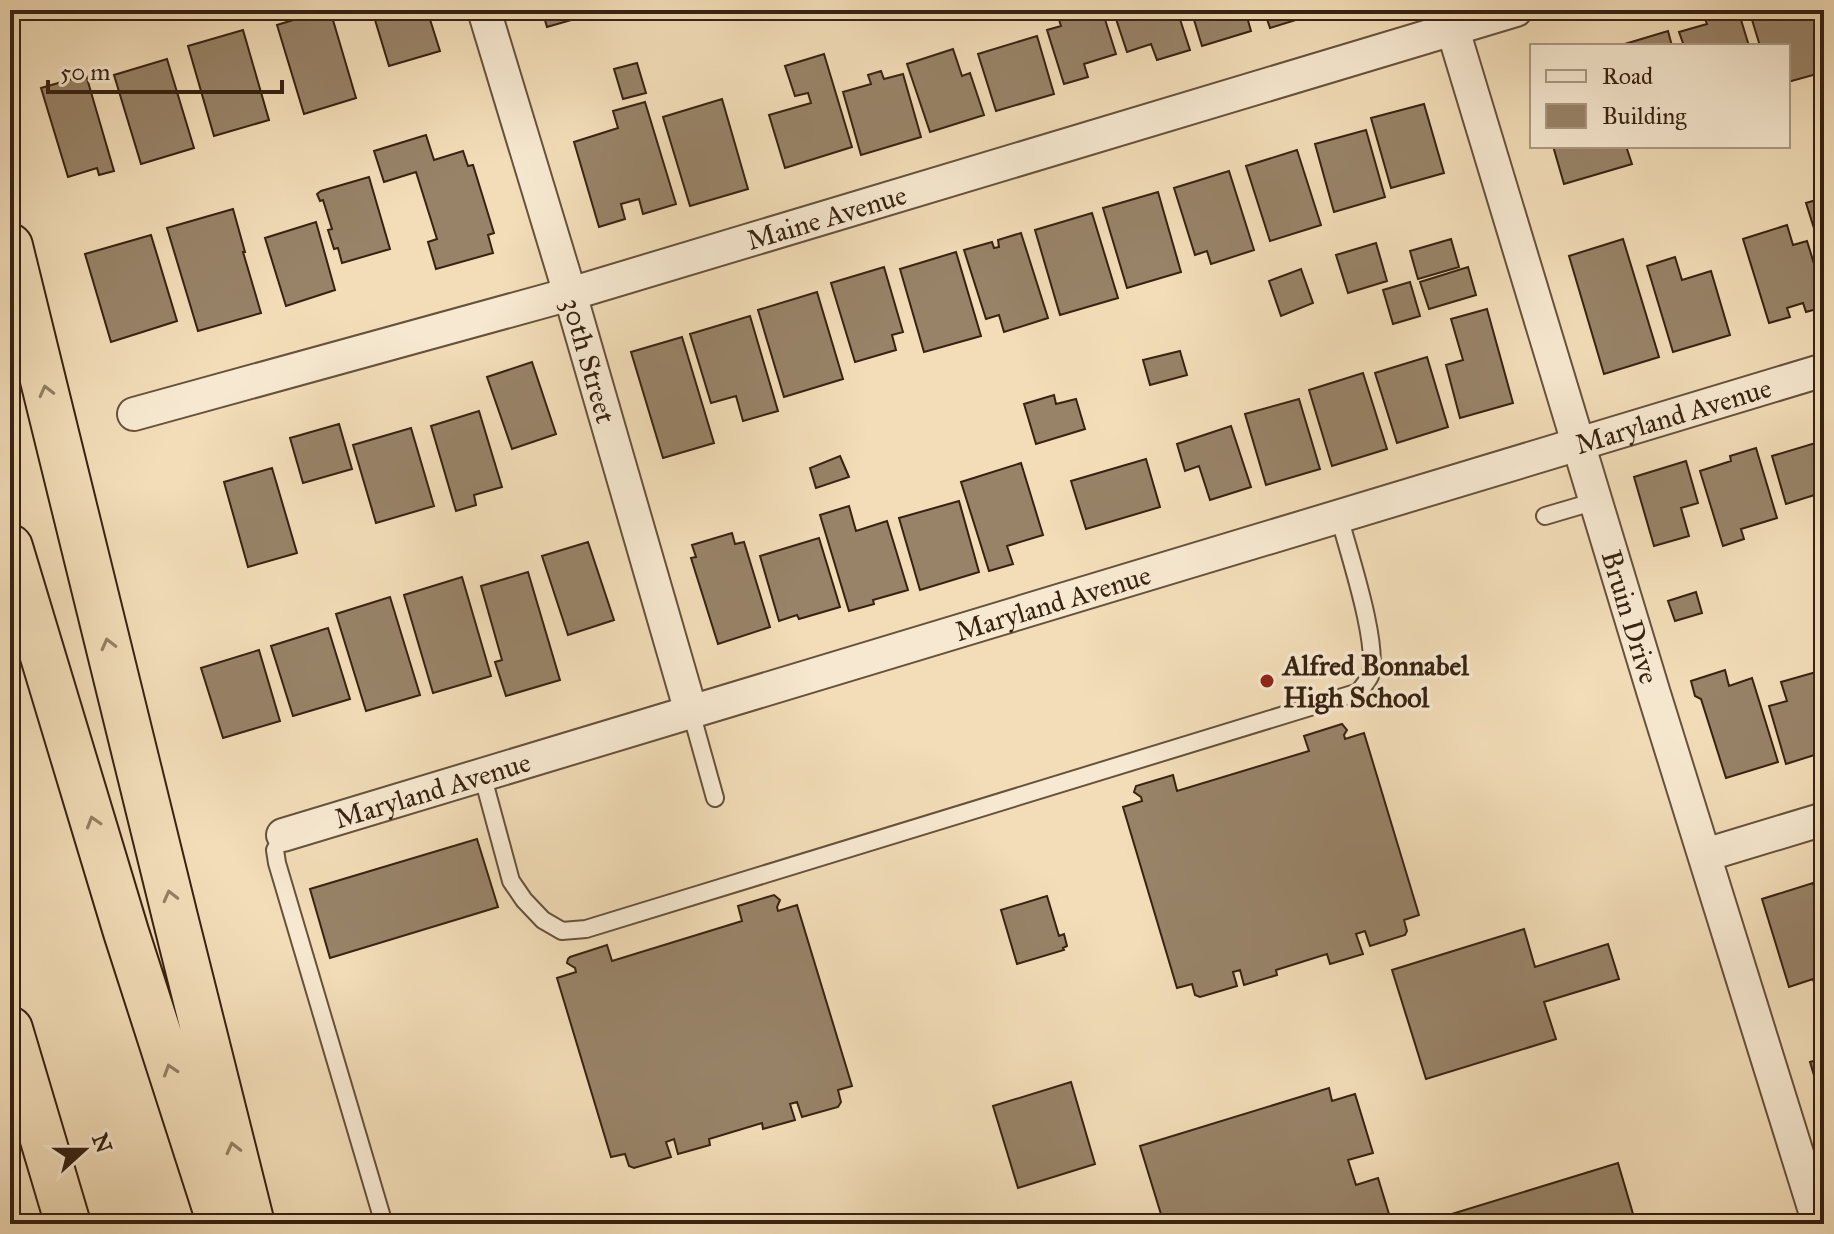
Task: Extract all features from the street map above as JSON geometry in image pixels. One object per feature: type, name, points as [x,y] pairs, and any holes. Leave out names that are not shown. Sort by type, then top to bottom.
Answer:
[{"type":"highway","points":[[10,246],[252,1224]]},
{"type":"highway","points":[[10,547],[126,932],[220,1224]]},
{"type":"highway","points":[[10,1029],[68,1224]]},
{"type":"street","name":"30th Street","points":[[484,10],[691,712]]},
{"type":"street","name":"Maine Avenue","points":[[134,414],[570,294],[1450,20],[1516,10]]},
{"type":"street","name":"Bruin Drive","points":[[1450,20],[1819,1224]]},
{"type":"street","name":"Maryland Avenue","points":[[283,835],[1824,370]]},
{"type":"street","points":[[1705,855],[1824,819]]},
{"type":"lane","points":[[1545,516],[1596,501]]},
{"type":"lane","points":[[482,774],[511,881],[543,920],[562,931],[586,929],[1359,692],[1369,677],[1372,655],[1369,630],[1339,516]]},
{"type":"lane","points":[[691,712],[715,798]]},
{"type":"lane","points":[[283,835],[275,850],[277,863],[384,1224]]},
{"type":"building","points":[[330,10],[356,98],[304,114],[277,25]]},
{"type":"building","points":[[372,10],[427,10],[440,51],[389,66]]},
{"type":"building","points":[[542,10],[583,10],[585,16],[547,27]]},
{"type":"building","points":[[1056,10],[1102,10],[1116,54],[1084,64],[1088,77],[1064,84],[1047,30],[1061,26]]},
{"type":"building","points":[[1113,10],[1177,10],[1190,50],[1157,60],[1151,44],[1127,52]]},
{"type":"building","points":[[1191,10],[1245,10],[1251,31],[1202,46]]},
{"type":"building","points":[[1264,10],[1328,10],[1270,28]]},
{"type":"building","points":[[1738,10],[1748,44],[1683,44],[1679,32],[1707,24],[1705,19]]},
{"type":"building","points":[[1749,10],[1811,10],[1824,52],[1824,72],[1790,81],[1790,44],[1759,44]]},
{"type":"building","points":[[243,30],[269,120],[214,136],[188,46]]},
{"type":"building","points":[[1668,31],[1671,44],[1625,44]]},
{"type":"building","points":[[1037,36],[1054,94],[996,111],[978,54]]},
{"type":"building","points":[[953,49],[962,76],[970,73],[984,115],[930,132],[907,64]]},
{"type":"building","points":[[824,54],[852,147],[785,168],[769,115],[811,103],[808,93],[795,96],[785,66]]},
{"type":"building","points":[[167,59],[194,148],[141,164],[114,75]]},
{"type":"building","points":[[637,63],[646,93],[623,99],[614,69]]},
{"type":"building","points":[[881,71],[884,79],[903,74],[921,137],[861,155],[843,92],[871,84],[868,75]]},
{"type":"building","points":[[86,75],[114,171],[99,175],[97,168],[68,177],[41,88]]},
{"type":"building","points":[[722,99],[748,189],[690,206],[663,117]]},
{"type":"building","points":[[645,102],[676,204],[643,214],[639,199],[621,204],[625,219],[599,227],[574,142],[618,128],[613,111]]},
{"type":"building","points":[[1424,104],[1444,173],[1391,188],[1371,118]]},
{"type":"building","points":[[1366,130],[1385,197],[1334,212],[1315,144]]},
{"type":"building","points":[[426,135],[434,160],[463,151],[468,166],[473,165],[494,233],[488,235],[493,253],[436,269],[428,242],[437,239],[416,172],[384,182],[374,151]]},
{"type":"building","points":[[1554,148],[1627,148],[1632,164],[1564,184]]},
{"type":"building","points":[[1297,150],[1321,225],[1270,241],[1246,166]]},
{"type":"building","points":[[1229,171],[1254,250],[1211,264],[1207,251],[1195,255],[1174,188]]},
{"type":"building","points":[[369,177],[390,249],[342,263],[328,230],[332,229],[323,200],[320,201],[317,194]]},
{"type":"building","points":[[1824,189],[1824,260],[1806,203],[1823,198],[1821,190]]},
{"type":"building","points":[[1158,192],[1181,272],[1127,288],[1103,208]]},
{"type":"building","points":[[233,209],[261,313],[198,331],[167,228]]},
{"type":"building","points":[[1092,213],[1118,298],[1060,315],[1035,230]]},
{"type":"building","points":[[316,222],[335,290],[286,306],[265,238]]},
{"type":"building","points":[[1787,225],[1793,245],[1807,241],[1824,296],[1824,307],[1806,312],[1803,303],[1787,308],[1790,317],[1769,323],[1743,239]]},
{"type":"building","points":[[1021,233],[1048,318],[1004,332],[999,315],[986,319],[964,250],[992,242],[994,248],[999,247],[998,240]]},
{"type":"building","points":[[151,235],[177,321],[111,342],[85,254]]},
{"type":"building","points":[[1451,239],[1459,267],[1418,279],[1410,251]]},
{"type":"building","points":[[1623,239],[1659,357],[1604,374],[1569,256]]},
{"type":"building","points":[[1376,243],[1387,281],[1348,293],[1336,255]]},
{"type":"building","points":[[956,252],[981,336],[924,352],[900,269]]},
{"type":"building","points":[[1675,257],[1682,280],[1711,271],[1730,335],[1673,352],[1647,266]]},
{"type":"building","points":[[884,267],[903,332],[892,335],[896,350],[855,362],[831,283]]},
{"type":"building","points":[[1468,267],[1476,295],[1429,309],[1420,282]]},
{"type":"building","points":[[1301,269],[1313,303],[1281,316],[1269,281]]},
{"type":"building","points":[[1410,282],[1420,316],[1393,324],[1383,290]]},
{"type":"building","points":[[817,292],[843,379],[784,397],[758,310]]},
{"type":"building","points":[[1487,309],[1513,403],[1460,418],[1446,365],[1463,360],[1451,319]]},
{"type":"building","points":[[750,316],[778,411],[743,421],[736,396],[711,403],[690,334]]},
{"type":"building","points":[[682,337],[714,443],[663,458],[631,352]]},
{"type":"building","points":[[1180,351],[1187,375],[1150,385],[1143,360]]},
{"type":"building","points":[[1427,357],[1448,427],[1397,443],[1375,373]]},
{"type":"building","points":[[532,362],[556,434],[512,449],[487,377]]},
{"type":"building","points":[[1363,373],[1387,449],[1332,466],[1309,390]]},
{"type":"building","points":[[1054,395],[1056,404],[1076,399],[1085,429],[1036,444],[1024,404]]},
{"type":"building","points":[[1299,399],[1320,469],[1266,485],[1245,414]]},
{"type":"building","points":[[479,411],[502,487],[474,495],[476,505],[456,511],[431,426]]},
{"type":"building","points":[[339,424],[352,469],[303,483],[290,438]]},
{"type":"building","points":[[1231,426],[1251,487],[1210,500],[1199,466],[1185,471],[1177,444]]},
{"type":"building","points":[[411,428],[434,506],[376,523],[353,445]]},
{"type":"building","points":[[1822,441],[1824,492],[1786,504],[1772,456]]},
{"type":"building","points":[[1756,448],[1777,518],[1741,529],[1744,539],[1723,546],[1700,471],[1731,461],[1730,456]]},
{"type":"building","points":[[840,456],[849,477],[816,488],[810,468]]},
{"type":"building","points":[[1146,459],[1160,507],[1086,529],[1071,481]]},
{"type":"building","points":[[1686,461],[1698,503],[1681,508],[1689,536],[1654,546],[1634,477]]},
{"type":"building","points":[[1021,463],[1043,535],[1007,546],[1013,564],[989,571],[961,482]]},
{"type":"building","points":[[272,468],[297,553],[248,567],[224,482]]},
{"type":"building","points":[[959,501],[979,572],[920,590],[899,518]]},
{"type":"building","points":[[849,506],[856,531],[887,521],[908,590],[849,611],[820,515]]},
{"type":"building","points":[[732,533],[735,544],[744,542],[770,627],[718,644],[691,558],[696,557],[692,545]]},
{"type":"building","points":[[819,538],[840,607],[799,619],[797,615],[779,621],[760,556]]},
{"type":"building","points":[[588,542],[614,620],[568,635],[542,556]]},
{"type":"building","points":[[528,572],[560,680],[506,696],[495,662],[502,660],[481,586]]},
{"type":"building","points":[[462,577],[491,676],[433,693],[404,595]]},
{"type":"building","points":[[1696,592],[1702,613],[1675,621],[1668,601]]},
{"type":"building","points":[[390,597],[420,695],[366,711],[336,614]]},
{"type":"building","points":[[328,628],[350,699],[293,716],[271,646]]},
{"type":"building","points":[[259,650],[280,721],[223,738],[201,668]]},
{"type":"building","points":[[1725,670],[1729,686],[1752,678],[1778,762],[1726,778],[1701,699],[1695,696],[1691,681]]},
{"type":"building","points":[[1823,670],[1824,752],[1786,764],[1769,706],[1787,701],[1781,682]]},
{"type":"building","points":[[1342,724],[1347,730],[1345,739],[1364,733],[1419,915],[1404,920],[1405,935],[1370,946],[1365,931],[1356,934],[1363,954],[1330,964],[1327,954],[1276,970],[1277,975],[1244,985],[1240,970],[1233,972],[1237,986],[1200,997],[1195,995],[1192,984],[1177,988],[1123,807],[1142,801],[1134,792],[1136,786],[1173,775],[1177,791],[1309,751],[1304,736]]},
{"type":"building","points":[[477,839],[498,907],[330,958],[310,889]]},
{"type":"building","points":[[1813,883],[1824,918],[1824,992],[1817,994],[1813,979],[1789,987],[1762,899]]},
{"type":"building","points":[[774,895],[780,900],[778,911],[797,905],[852,1086],[838,1090],[841,1102],[838,1107],[802,1117],[797,1102],[790,1104],[795,1120],[763,1129],[762,1123],[709,1139],[710,1145],[678,1154],[674,1139],[666,1142],[671,1157],[634,1168],[629,1166],[625,1154],[611,1157],[557,978],[576,972],[567,963],[568,959],[607,945],[612,961],[742,921],[738,906]]},
{"type":"building","points":[[1047,896],[1059,936],[1064,934],[1067,946],[1064,950],[1017,964],[1001,910]]},
{"type":"building","points":[[1524,929],[1535,967],[1608,944],[1619,979],[1544,1002],[1556,1039],[1426,1079],[1392,970]]},
{"type":"building","points":[[1824,1058],[1824,1109],[1810,1062]]},
{"type":"building","points":[[1071,1082],[1095,1164],[1018,1188],[993,1106]]},
{"type":"building","points":[[1329,1088],[1332,1101],[1355,1094],[1373,1153],[1348,1160],[1356,1185],[1378,1178],[1392,1224],[1164,1224],[1140,1146]]},
{"type":"building","points":[[1618,1163],[1636,1224],[1444,1224],[1442,1217]]},
{"type":"place","name":"Alfred Bonnabel High School","points":[[1267,681]]}]
